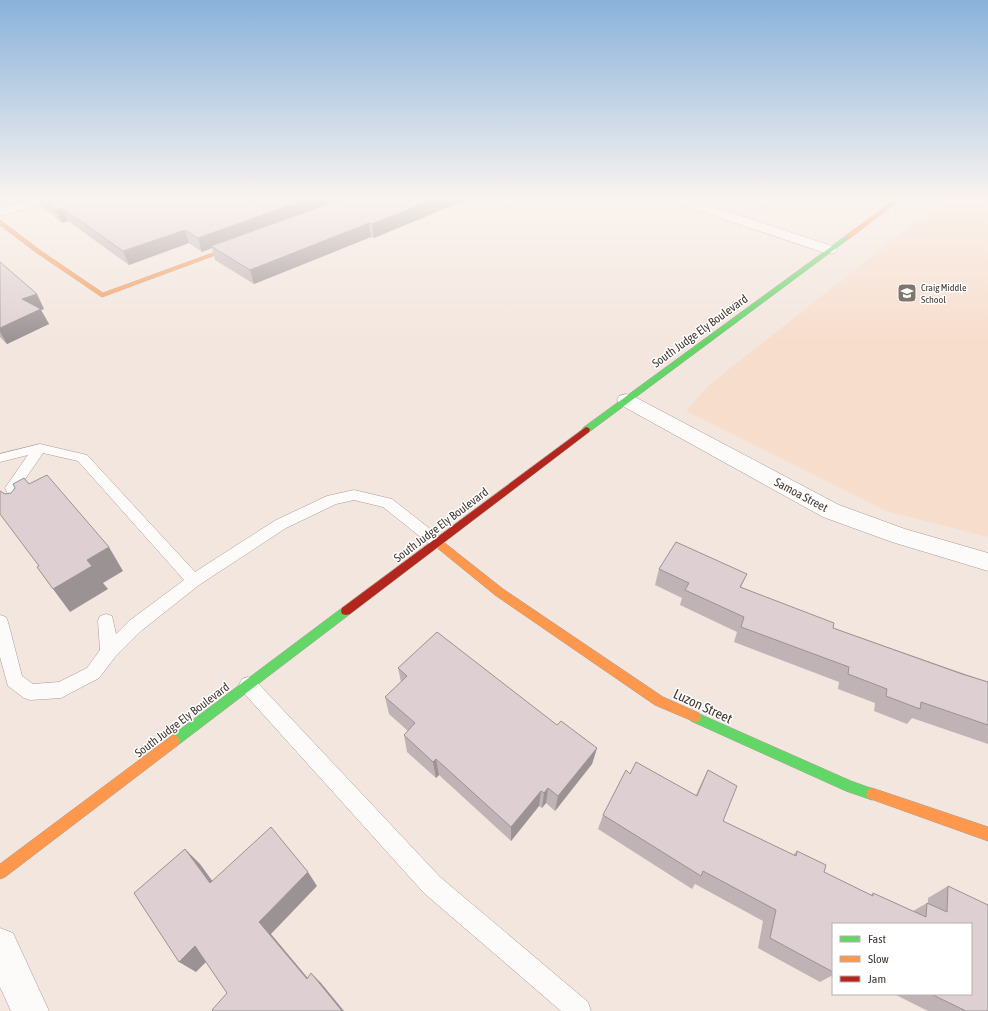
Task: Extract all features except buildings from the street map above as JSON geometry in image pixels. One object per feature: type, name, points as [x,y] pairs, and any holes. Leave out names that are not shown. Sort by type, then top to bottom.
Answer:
[{"type":"main road","points":[[33,247],[102,295],[233,247]]},
{"type":"main road","name":"South Judge Ely Boulevard","points":[[0,872],[626,400],[834,247]]},
{"type":"main road","name":"Luzon Street","points":[[438,542],[499,592],[659,701],[850,787],[988,834]]},
{"type":"street","points":[[822,247],[830,250]]},
{"type":"street","name":"Samoa Street","points":[[626,400],[830,511],[900,536],[988,562]]},
{"type":"street","points":[[0,946],[30,1011]]},
{"type":"lane","points":[[0,458],[40,448],[82,458],[194,581]]},
{"type":"lane","points":[[23,511],[12,488],[40,448]]},
{"type":"lane","points":[[0,622],[14,680],[30,692],[61,690],[92,673],[109,652],[135,626],[194,581],[281,524],[332,500],[354,495],[386,503],[438,542]]},
{"type":"lane","points":[[106,621],[109,652]]},
{"type":"lane","points":[[248,685],[432,885],[579,1011]]},
{"type":"shaded area","name":"Craig Middle School","points":[[883,247],[988,247],[988,537],[886,511],[686,411],[708,386]]},
{"type":"traffic: fast","points":[[586,430],[834,247]]},
{"type":"traffic: fast","points":[[174,741],[346,611]]},
{"type":"traffic: fast","points":[[695,717],[850,787],[872,794]]},
{"type":"traffic: slow","points":[[33,247],[102,295],[233,247]]},
{"type":"traffic: slow","points":[[438,543],[499,592],[659,701],[695,717]]},
{"type":"traffic: slow","points":[[0,872],[174,741]]},
{"type":"traffic: slow","points":[[872,794],[988,834]]},
{"type":"traffic: jam","points":[[346,611],[586,430]]},
{"type":"place","name":"Craig Middle School","points":[[907,293]]}]
